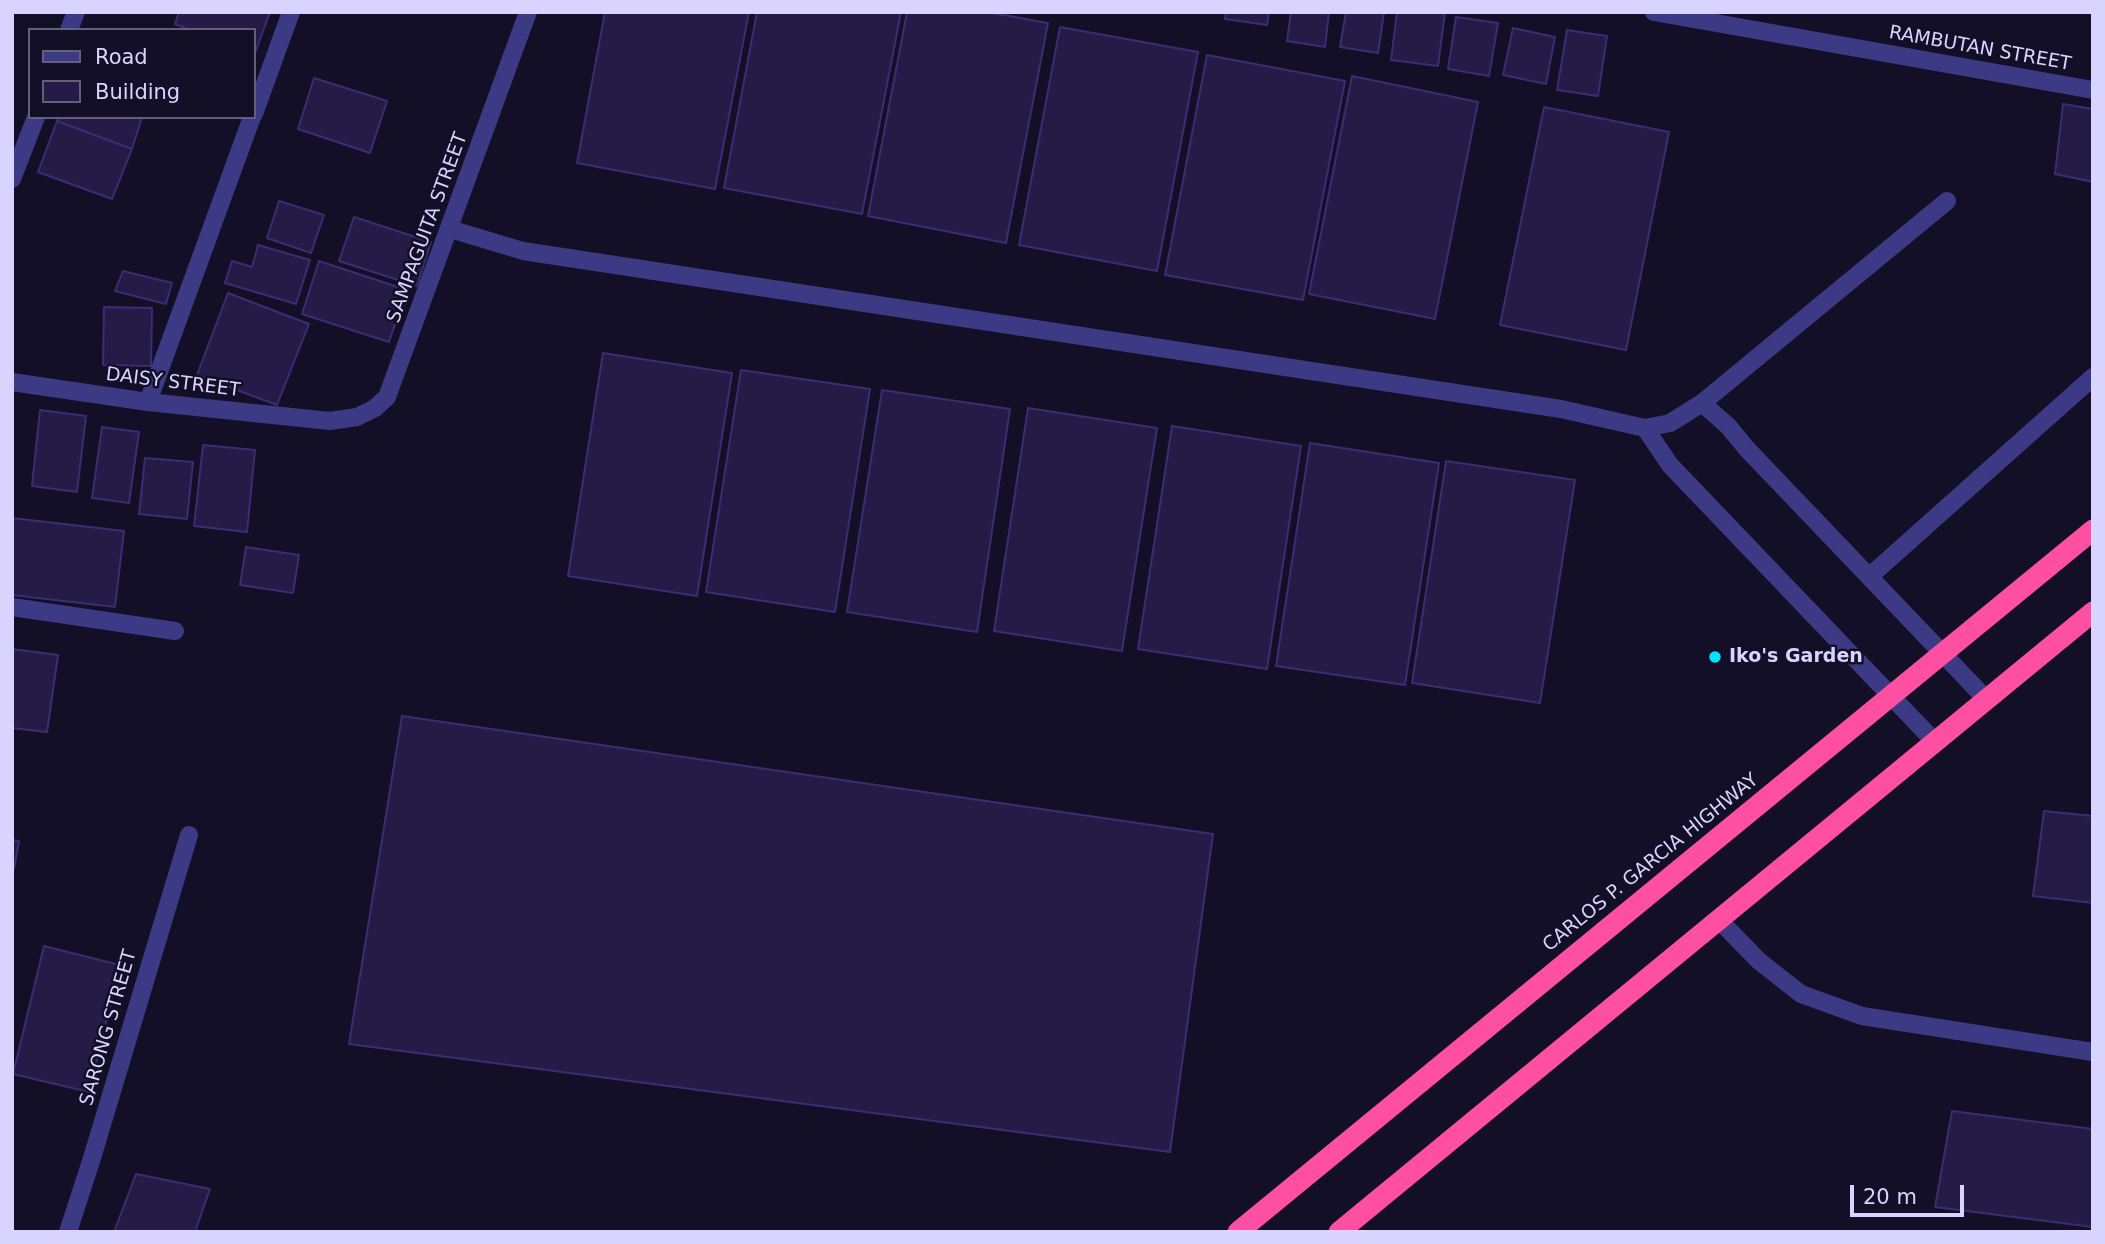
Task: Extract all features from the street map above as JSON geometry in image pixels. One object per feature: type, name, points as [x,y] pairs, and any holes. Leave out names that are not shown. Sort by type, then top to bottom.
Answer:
[{"type":"highway","name":"CARLOS P. GARCIA HIGHWAY","points":[[1238,1232],[2093,530]]},
{"type":"highway","points":[[1339,1232],[2093,612]]},
{"type":"street","points":[[256,107],[291,12]]},
{"type":"street","name":"SAMPAGUITA STREET","points":[[330,421],[357,417],[375,408],[387,397],[528,12]]},
{"type":"street","name":"RAMBUTAN STREET","points":[[1654,12],[2093,90]]},
{"type":"street","points":[[12,179],[35,119]]},
{"type":"street","points":[[148,402],[252,119]]},
{"type":"street","points":[[450,229],[523,251],[1561,409],[1645,428],[1670,423],[1702,403],[1947,201]]},
{"type":"street","points":[[1870,576],[2093,377]]},
{"type":"street","name":"DAISY STREET","points":[[12,382],[148,402],[330,421]]},
{"type":"street","points":[[1702,403],[1728,426],[1987,700]]},
{"type":"street","points":[[1645,428],[1670,465],[1935,742]]},
{"type":"street","points":[[12,607],[174,631]]},
{"type":"street","name":"SARONG STREET","points":[[68,1232],[189,835]]},
{"type":"street","points":[[1719,920],[1759,961],[1801,994],[1862,1016],[2093,1052]]},
{"type":"building","points":[[179,12],[270,12],[256,50],[256,28],[185,28],[175,24]]},
{"type":"building","points":[[605,12],[749,12],[715,189],[577,163]]},
{"type":"building","points":[[757,12],[901,12],[862,214],[724,188]]},
{"type":"building","points":[[907,12],[987,12],[1048,23],[1006,243],[868,216]]},
{"type":"building","points":[[1226,12],[1269,12],[1267,25],[1225,19]]},
{"type":"building","points":[[1291,12],[1329,12],[1325,47],[1287,41]]},
{"type":"building","points":[[1346,12],[1384,12],[1378,53],[1340,47]]},
{"type":"building","points":[[1397,12],[1445,12],[1438,66],[1391,60]]},
{"type":"building","points":[[1456,17],[1498,23],[1489,76],[1448,69]]},
{"type":"building","points":[[1060,27],[1198,52],[1157,271],[1019,245]]},
{"type":"building","points":[[1513,28],[1555,37],[1546,84],[1503,75]]},
{"type":"building","points":[[1567,30],[1607,36],[1598,96],[1557,90]]},
{"type":"building","points":[[1207,55],[1345,81],[1303,300],[1165,275]]},
{"type":"building","points":[[1352,76],[1478,102],[1435,319],[1309,294]]},
{"type":"building","points":[[314,78],[387,101],[370,153],[298,129]]},
{"type":"building","points":[[2063,104],[2093,109],[2093,182],[2055,174]]},
{"type":"building","points":[[1544,107],[1669,132],[1626,350],[1500,325]]},
{"type":"building","points":[[58,119],[141,119],[132,149],[57,121]]},
{"type":"building","points":[[57,121],[132,149],[112,199],[38,172]]},
{"type":"building","points":[[279,201],[324,215],[311,253],[267,238]]},
{"type":"building","points":[[354,217],[431,242],[417,286],[339,261]]},
{"type":"building","points":[[258,245],[310,260],[296,304],[225,283],[232,261],[252,267]]},
{"type":"building","points":[[319,261],[407,290],[389,342],[302,314]]},
{"type":"building","points":[[123,271],[172,283],[166,304],[115,291]]},
{"type":"building","points":[[228,293],[309,324],[277,405],[197,375]]},
{"type":"building","points":[[104,307],[152,308],[151,366],[103,365]]},
{"type":"building","points":[[603,353],[732,373],[697,596],[568,576]]},
{"type":"building","points":[[741,370],[870,389],[835,612],[706,592]]},
{"type":"building","points":[[882,390],[1010,409],[977,632],[847,612]]},
{"type":"building","points":[[1028,408],[1157,428],[1122,651],[994,631]]},
{"type":"building","points":[[40,410],[86,416],[77,492],[32,486]]},
{"type":"building","points":[[1172,426],[1301,446],[1267,669],[1138,649]]},
{"type":"building","points":[[102,427],[139,432],[129,503],[92,498]]},
{"type":"building","points":[[1310,443],[1439,463],[1405,685],[1276,666]]},
{"type":"building","points":[[203,445],[255,450],[247,532],[194,526]]},
{"type":"building","points":[[145,458],[193,462],[187,519],[139,514]]},
{"type":"building","points":[[1446,461],[1575,480],[1540,703],[1412,683]]},
{"type":"building","points":[[12,518],[124,531],[115,607],[12,595]]},
{"type":"building","points":[[246,547],[299,555],[293,593],[240,585]]},
{"type":"building","points":[[12,649],[58,655],[47,732],[12,728]]},
{"type":"building","points":[[402,716],[1213,834],[1170,1152],[349,1044]]},
{"type":"building","points":[[2044,811],[2093,816],[2093,903],[2033,896]]},
{"type":"building","points":[[12,840],[19,841],[14,869],[12,868]]},
{"type":"building","points":[[44,946],[120,965],[89,1092],[13,1074]]},
{"type":"building","points":[[1952,1111],[2093,1129],[2093,1227],[1935,1207]]},
{"type":"building","points":[[136,1174],[210,1189],[195,1232],[114,1232]]},
{"type":"place","name":"Iko's Garden","points":[[1715,657]]}]
